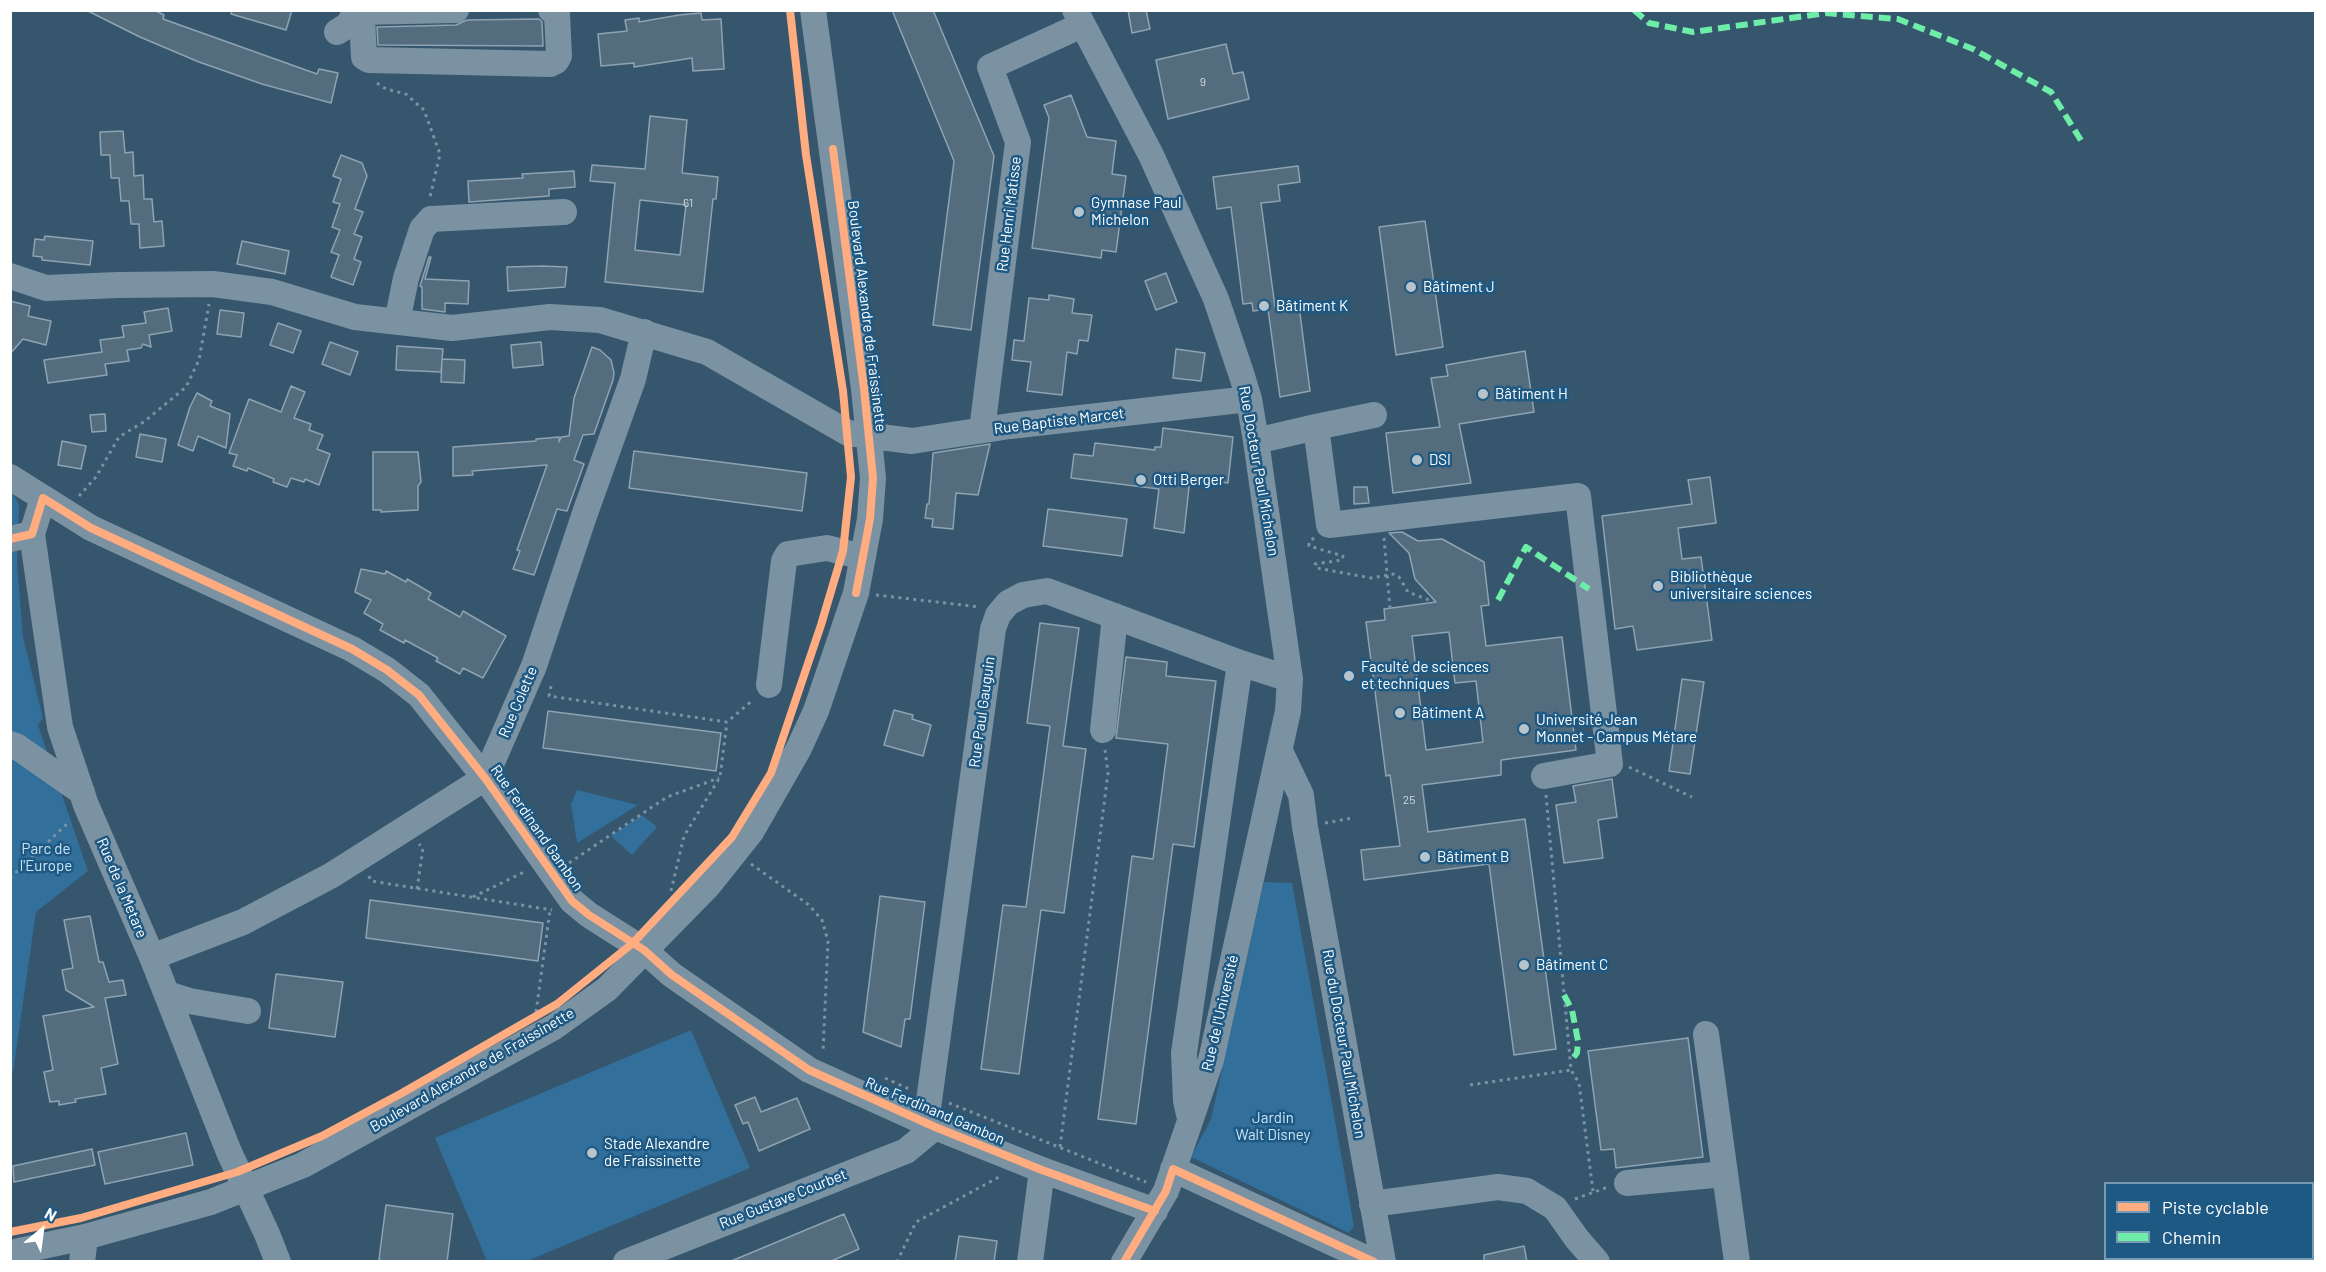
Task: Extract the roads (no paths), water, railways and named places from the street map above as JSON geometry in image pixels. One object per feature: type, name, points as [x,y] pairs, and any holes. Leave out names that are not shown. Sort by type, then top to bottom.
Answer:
[{"type":"street","points":[[357,11],[456,10]]},
{"type":"street","points":[[357,11],[362,18],[364,57],[369,60],[550,64],[559,56],[557,14],[551,10]]},
{"type":"street","name":"Boulevard Alexandre de Fraissinette","points":[[16,1256],[83,1249],[303,1165],[554,1027],[607,989],[708,886],[751,832],[798,750],[816,711],[856,593],[870,519],[873,478],[869,436],[813,10]]},
{"type":"street","points":[[337,32],[348,25],[357,11]]},
{"type":"street","name":"Rue Henri Matisse","points":[[982,430],[1018,142],[990,67],[1079,18]]},
{"type":"street","name":"Rue Docteur Paul Michelon","points":[[1079,18],[1151,155],[1216,299],[1249,399],[1290,679],[1288,711],[1280,751]]},
{"type":"street","points":[[398,322],[406,279],[422,229],[431,219],[564,212]]},
{"type":"street","name":"Rue Baptiste Marcet","points":[[10,276],[46,288],[213,284],[272,292],[354,318],[452,328],[550,317],[600,320],[707,352],[848,432],[912,441],[982,430],[1249,399]]},
{"type":"street","name":"Rue Colette","points":[[485,778],[543,672],[585,513],[633,379],[644,333]]},
{"type":"street","points":[[1256,441],[1374,415]]},
{"type":"street","points":[[1316,427],[1329,525],[1578,496],[1610,764],[1544,776]]},
{"type":"street","name":"Rue Ferdinand Gambon","points":[[10,477],[64,513],[92,528],[352,649],[387,670],[419,695],[485,778],[572,901],[589,915],[644,950],[672,975],[809,1070],[930,1125],[1033,1166],[1165,1190],[1374,1262]]},
{"type":"street","name":"Rue de la Metare","points":[[43,498],[21,536],[60,727],[84,799],[152,957],[245,1188],[278,1262]]},
{"type":"street","points":[[769,685],[784,561],[788,554],[827,548],[863,557]]},
{"type":"street","name":"Rue Paul Gauguin","points":[[930,1125],[930,1096],[993,629],[998,615],[1008,603],[1023,595],[1047,591],[1115,616]]},
{"type":"street","points":[[1103,730],[1115,616],[1240,663],[1290,679]]},
{"type":"street","points":[[1191,1120],[1186,1101],[1184,1053],[1240,663]]},
{"type":"street","points":[[13,745],[60,727]]},
{"type":"street","points":[[13,745],[84,799]]},
{"type":"street","name":"Rue de l'Université","points":[[1124,1262],[1165,1190],[1211,1060],[1280,751]]},
{"type":"street","name":"Rue du Docteur Paul Michelon","points":[[1280,751],[1313,825],[1383,1262]]},
{"type":"street","points":[[152,957],[243,922],[360,859],[485,778]]},
{"type":"street","name":"Rue du Docteur Paul Michelon","points":[[1273,786],[1313,825]]},
{"type":"street","points":[[167,994],[189,1001],[248,1011]]},
{"type":"street","points":[[1706,1034],[1737,1262]]},
{"type":"street","name":"Rue Gustave Courbet","points":[[626,1262],[906,1151],[930,1125]]},
{"type":"street","points":[[1030,1262],[1033,1166]]},
{"type":"street","points":[[1627,1183],[1725,1174]]},
{"type":"street","points":[[1372,1204],[1498,1187],[1527,1191],[1555,1208],[1597,1262]]},
{"type":"place","name":"Gymnase Paul Michelon","points":[[1079,212]]},
{"type":"place","name":"Bâtiment J","points":[[1411,287]]},
{"type":"place","name":"Bâtiment K","points":[[1264,306]]},
{"type":"place","name":"Bâtiment H","points":[[1483,394]]},
{"type":"place","name":"DSI","points":[[1417,460]]},
{"type":"place","name":"Otti Berger","points":[[1141,480]]},
{"type":"place","name":"Bibliothèque universitaire sciences","points":[[1658,586]]},
{"type":"place","name":"Faculté de sciences et techniques","points":[[1349,676]]},
{"type":"place","name":"Bâtiment A","points":[[1400,713]]},
{"type":"place","name":"Université Jean Monnet - Campus Métare","points":[[1524,729]]},
{"type":"place","name":"Bâtiment B","points":[[1425,857]]},
{"type":"place","name":"Bâtiment C","points":[[1524,965]]},
{"type":"place","name":"Stade Alexandre de Fraissinette","points":[[592,1153]]},
{"type":"park label","name":"Parc de l'Europe","points":[[46,858]]},
{"type":"park label","name":"Jardin Walt Disney","points":[[1273,1126]]}]
